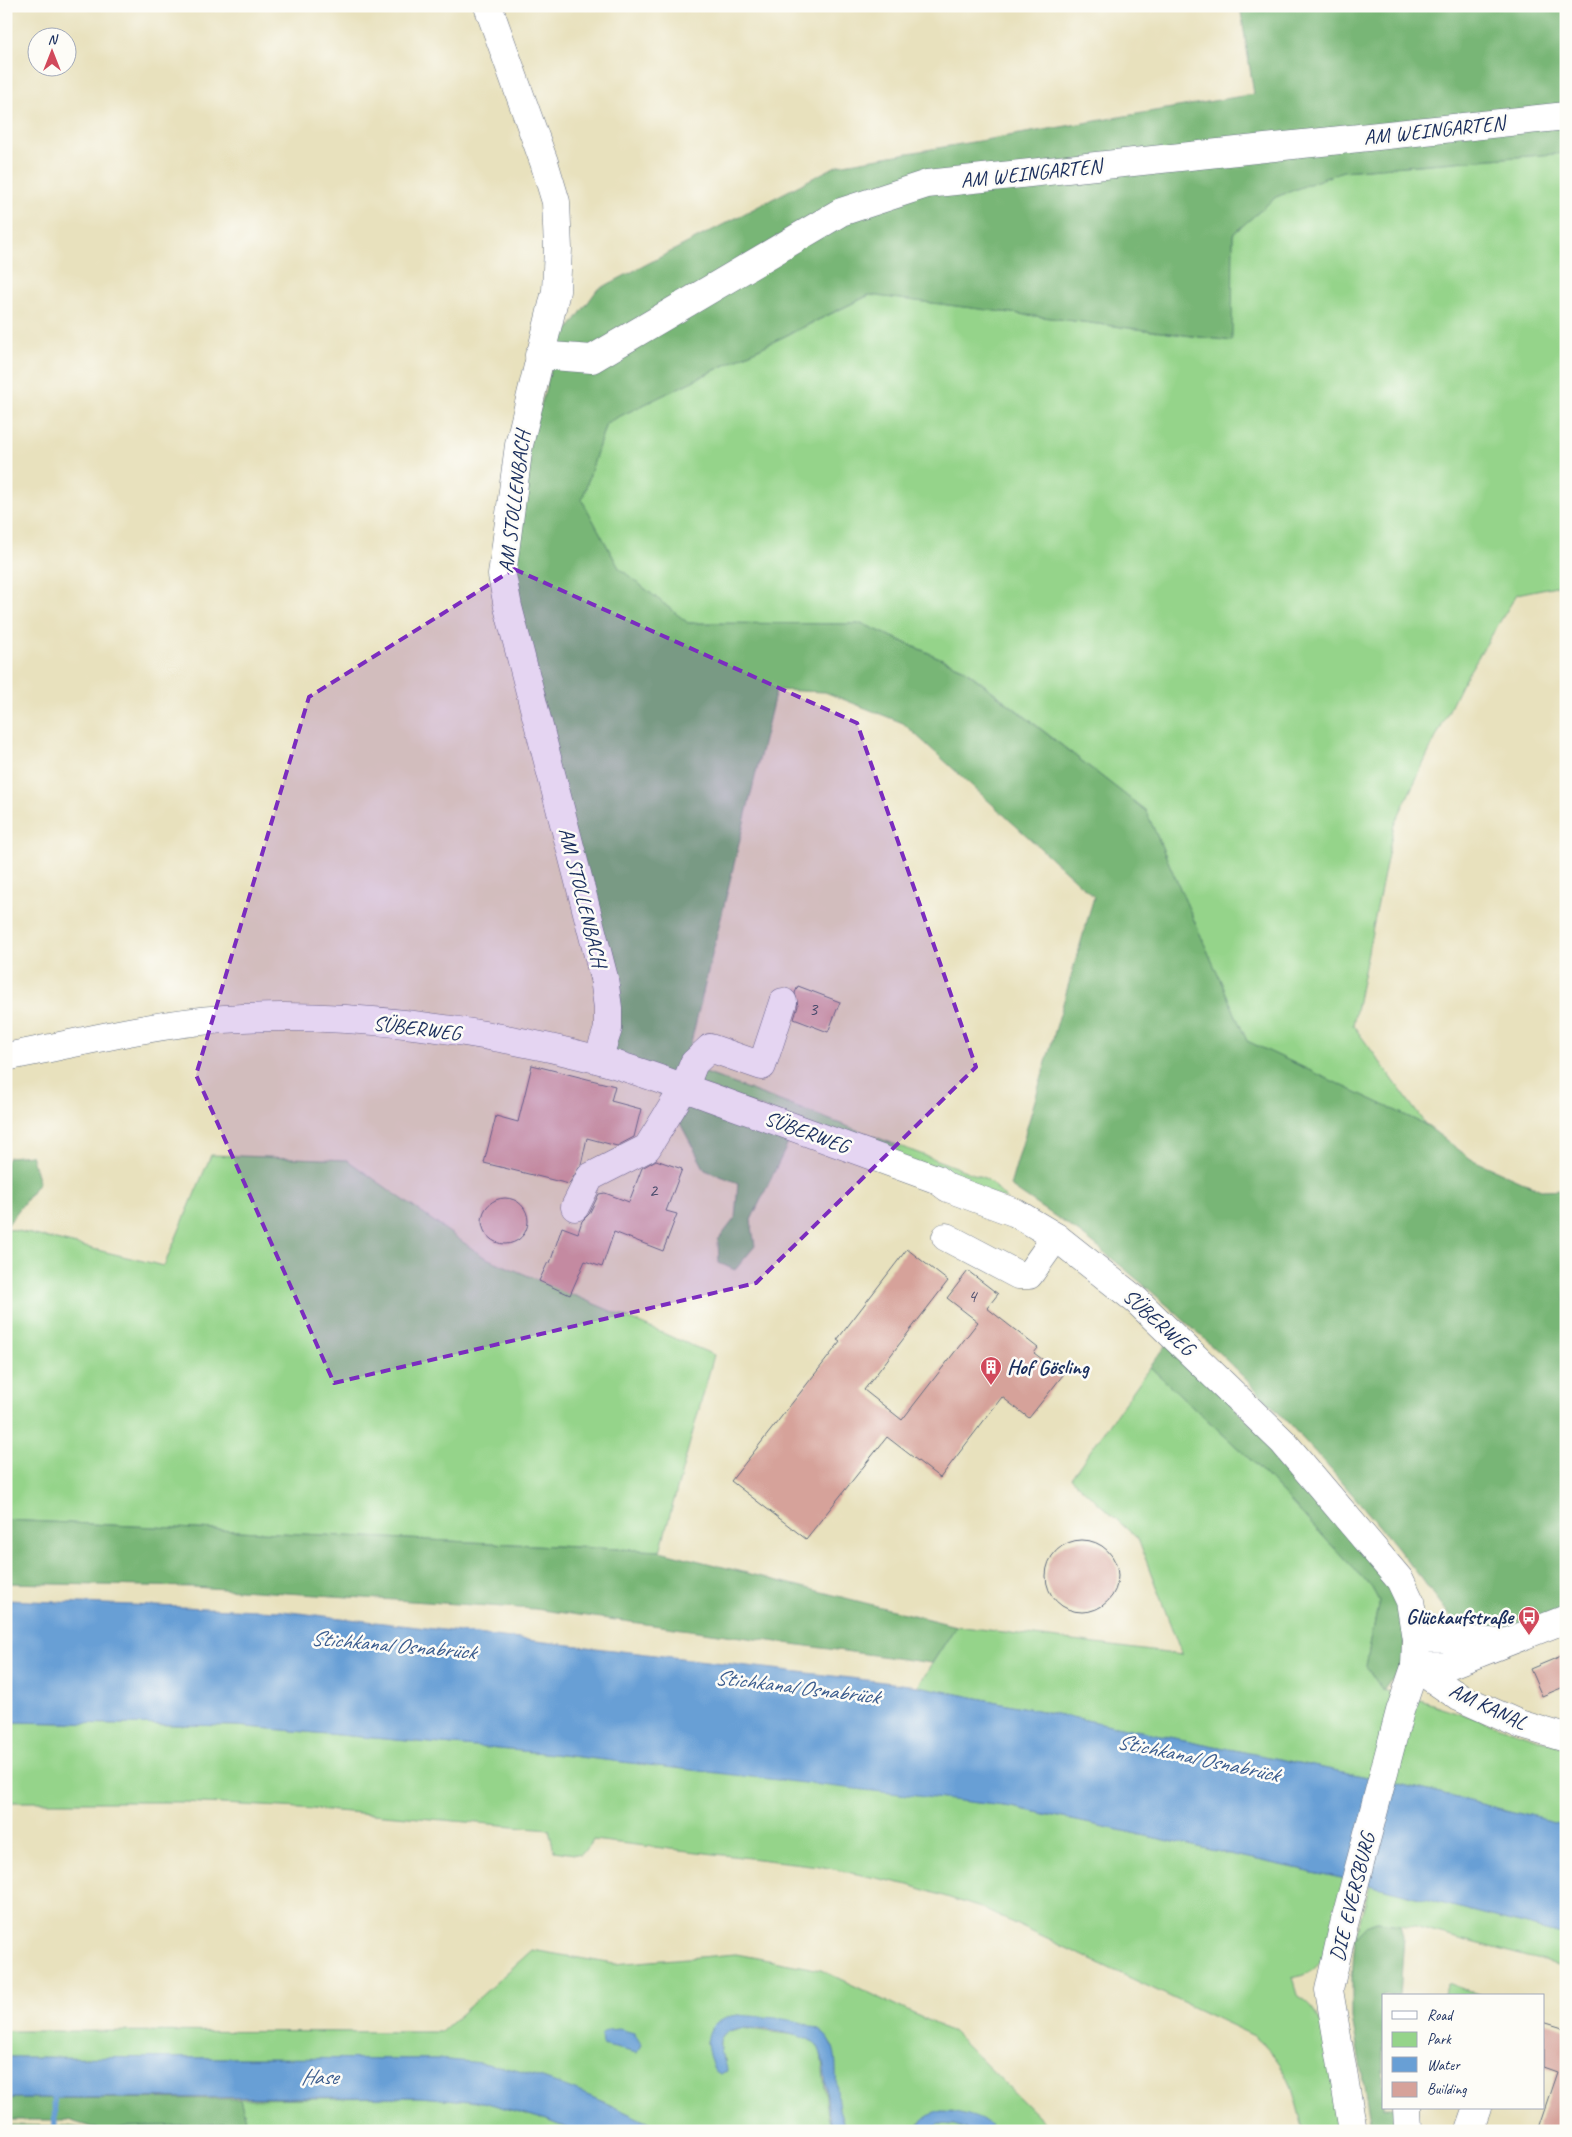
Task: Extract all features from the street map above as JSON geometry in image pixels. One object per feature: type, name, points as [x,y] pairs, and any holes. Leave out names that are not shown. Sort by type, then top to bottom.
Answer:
[{"type":"street","name":"AM STOLLENBACH","points":[[488,6],[544,162],[556,202],[558,249],[556,291],[522,429],[502,575],[510,617],[604,978],[608,1008],[608,1029],[598,1059]]},
{"type":"street","name":"AM WEINGARTEN","points":[[540,355],[592,359],[842,212],[927,184],[1566,116]]},
{"type":"street","points":[[574,1207],[590,1176],[647,1148],[684,1088],[694,1063],[710,1048],[762,1066],[783,1002]]},
{"type":"street","name":"SÜBERWEG","points":[[6,1057],[147,1030],[213,1020],[289,1017],[374,1021],[513,1040],[598,1059],[684,1088],[936,1180],[948,1188],[1016,1213],[1056,1237],[1137,1301],[1283,1442],[1400,1580],[1410,1601],[1416,1639],[1414,1667]]},
{"type":"street","points":[[946,1237],[1018,1275],[1029,1275],[1056,1237]]},
{"type":"street","points":[[1414,1667],[1446,1666],[1509,1643],[1566,1619]]},
{"type":"street","points":[[1416,1639],[1448,1638],[1509,1643]]},
{"type":"street","name":"DIE EVERSBURG","points":[[1353,2131],[1329,1990],[1342,1932],[1400,1711],[1414,1667]]},
{"type":"street","name":"AM KANAL","points":[[1414,1667],[1459,1697],[1518,1724],[1566,1738]]},
{"type":"street","points":[[1407,2110],[1408,2131]]},
{"type":"street","points":[[1469,2131],[1476,2110]]},
{"type":"highlighted area","points":[[514,569],[857,723],[976,1067],[756,1283],[334,1383],[196,1075],[309,697]]},
{"type":"green space","points":[[1240,6],[1566,6],[1566,153],[1343,171],[1276,197],[1233,234],[1232,341],[869,295],[606,423],[582,500],[619,568],[688,623],[863,624],[962,668],[1146,811],[1247,1041],[1426,1125],[1471,1159],[1541,1190],[1566,1189],[1566,1609],[1514,1630],[1456,1631],[1454,1621],[1374,1520],[1332,1471],[1244,1377],[1150,1290],[1100,1249],[1067,1224],[1010,1186],[1094,897],[903,723],[825,692],[776,690],[687,1059],[684,1088],[796,1127],[751,1220],[755,1246],[735,1270],[719,1263],[718,1240],[735,1218],[738,1183],[705,1170],[673,1110],[644,1075],[598,1059],[608,1029],[508,607],[509,519],[558,344],[597,290],[838,165],[1254,94]]},
{"type":"green space","points":[[1566,153],[1566,584],[1517,594],[1461,685],[1394,825],[1353,1025],[1426,1125],[1247,1041],[1146,811],[963,668],[863,624],[688,623],[619,568],[582,500],[606,423],[870,295],[1231,341],[1233,234],[1276,197],[1343,171]]},
{"type":"green space","points":[[700,1071],[987,1179],[1008,1200],[696,1083]]},
{"type":"green space","points":[[31,1155],[39,1182],[6,1227],[6,1162],[9,1157]]},
{"type":"green space","points":[[211,1155],[347,1160],[484,1257],[714,1355],[660,1551],[6,1520],[6,1228],[164,1266]]},
{"type":"green space","points":[[1169,1342],[1274,1447],[1393,1584],[1405,1621],[1403,1664],[1383,1691],[1366,1666],[1379,1601],[1372,1588],[1254,1463],[1150,1367]]},
{"type":"green space","points":[[1150,1367],[1254,1463],[1372,1588],[1379,1601],[1366,1666],[1383,1690],[1423,1701],[1566,1748],[1566,1825],[1387,1781],[918,1686],[956,1626],[1182,1655],[1138,1539],[1071,1478]]},
{"type":"green space","points":[[6,1520],[660,1551],[956,1626],[932,1663],[535,1609],[193,1587],[6,1583]]},
{"type":"green space","points":[[6,1722],[237,1726],[544,1753],[831,1785],[1012,1807],[1346,1879],[1323,1959],[1310,1972],[1292,1978],[1297,1995],[1314,2010],[1323,2030],[1330,2058],[1342,2131],[1304,2131],[1292,2090],[1283,2068],[1276,2058],[1254,2036],[981,1908],[909,1885],[819,1866],[593,1840],[581,1855],[554,1851],[549,1829],[301,1808],[183,1802],[6,1802]]},
{"type":"green space","points":[[1370,1885],[1566,1935],[1566,1967],[1414,1927],[1377,1922],[1366,1926],[1355,1938]]},
{"type":"green space","points":[[1377,1922],[1401,1925],[1404,1936],[1400,1994],[1382,1994],[1382,2110],[1397,2110],[1399,2131],[1372,2131],[1352,2018],[1355,1938],[1366,1926]]},
{"type":"green space","points":[[532,1950],[614,1964],[736,1954],[821,1970],[954,2033],[1053,2131],[995,2131],[993,2128],[951,2111],[920,2122],[915,2131],[848,2131],[839,2110],[832,2044],[738,2015],[706,2042],[727,2062],[720,2052],[720,2040],[727,2032],[740,2028],[804,2036],[815,2042],[821,2052],[828,2118],[832,2131],[665,2131],[604,2102],[542,2078],[487,2064],[437,2059],[6,2057],[6,2031],[441,2032]]},
{"type":"green space","points":[[1448,1983],[1478,1994],[1444,1994]]},
{"type":"green space","points":[[419,2097],[484,2102],[546,2120],[574,2131],[482,2131],[353,2123],[349,2131],[112,2131],[124,2127],[246,2123],[240,2099]]},
{"type":"green space","points":[[6,2098],[240,2099],[247,2123],[124,2127],[104,2131],[68,2120],[6,2120]]},
{"type":"green space","points":[[353,2123],[400,2124],[482,2131],[349,2131]]},
{"type":"green space","points":[[938,2124],[954,2125],[972,2131],[928,2131]]},
{"type":"green space","points":[[6,2125],[67,2126],[104,2131],[6,2131]]},
{"type":"water","name":"Stichkanal Osnabrück","points":[[6,1600],[282,1611],[918,1686],[1387,1781],[1566,1825],[1566,1935],[1346,1879],[1012,1807],[544,1753],[237,1726],[6,1722]]},
{"type":"water","points":[[738,2015],[791,2020],[816,2028],[826,2036],[834,2050],[839,2106],[841,2116],[848,2131],[832,2131],[821,2053],[817,2045],[812,2041],[768,2030],[734,2029],[725,2034],[721,2039],[719,2047],[727,2071],[720,2074],[714,2070],[708,2051],[709,2034],[712,2027],[726,2017]]},
{"type":"water","points":[[619,2029],[634,2033],[641,2044],[637,2053],[602,2045],[601,2035],[608,2030]]},
{"type":"water","name":"Hase","points":[[6,2057],[437,2059],[474,2062],[509,2069],[555,2082],[665,2131],[574,2131],[546,2120],[484,2102],[419,2097],[6,2098]]},
{"type":"water","points":[[941,2111],[955,2112],[978,2119],[991,2126],[995,2131],[972,2131],[954,2125],[939,2124],[928,2131],[915,2131],[926,2118]]},
{"type":"building","points":[[798,986],[840,1002],[828,1032],[794,1019],[798,1006],[795,993]]},
{"type":"building","points":[[532,1065],[615,1086],[611,1101],[641,1109],[634,1137],[617,1146],[587,1138],[581,1165],[569,1184],[484,1163],[496,1116],[518,1122]]},
{"type":"building","points":[[656,1160],[682,1169],[666,1211],[677,1214],[663,1251],[614,1232],[602,1267],[585,1261],[570,1295],[539,1281],[548,1262],[550,1263],[562,1227],[578,1233],[582,1221],[589,1214],[599,1194],[605,1193],[629,1202],[642,1168]]},
{"type":"building","points":[[510,1198],[522,1204],[527,1212],[527,1230],[522,1238],[514,1243],[500,1244],[488,1238],[483,1230],[482,1216],[488,1204],[496,1199]]},
{"type":"building","points":[[907,1249],[948,1281],[864,1390],[902,1420],[978,1322],[947,1298],[968,1271],[998,1294],[987,1308],[1038,1348],[1034,1353],[1063,1375],[1029,1418],[1002,1397],[940,1478],[887,1437],[806,1539],[731,1481],[840,1342],[837,1340]]},
{"type":"building","points":[[1075,1540],[1089,1540],[1108,1550],[1118,1569],[1118,1583],[1108,1602],[1089,1612],[1075,1612],[1056,1602],[1046,1583],[1046,1569],[1056,1550]]},
{"type":"building","points":[[1566,1654],[1566,1686],[1542,1696],[1530,1669]]},
{"type":"building","points":[[1544,2022],[1566,2029],[1566,2131],[1537,2131],[1557,2072],[1544,2067]]},
{"type":"waterway","points":[[54,2090],[55,2131]]},
{"type":"place","name":"Hof Gösling","points":[[991,1386]]},
{"type":"place","name":"Glückaufstraße","points":[[1529,1636]]}]
